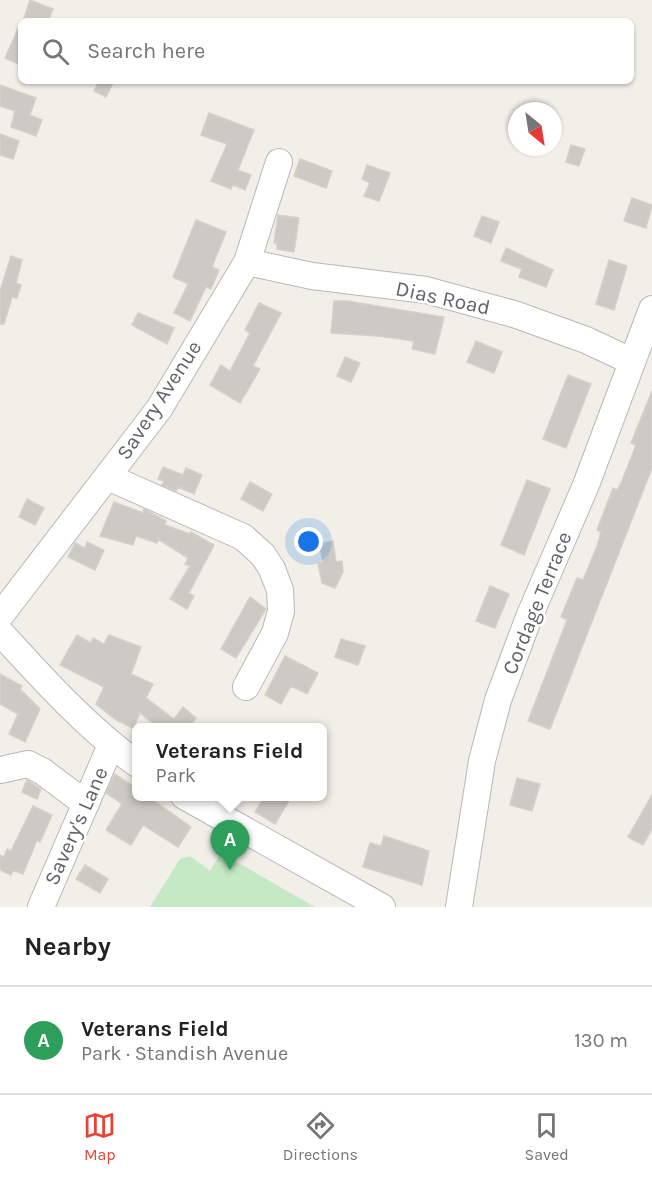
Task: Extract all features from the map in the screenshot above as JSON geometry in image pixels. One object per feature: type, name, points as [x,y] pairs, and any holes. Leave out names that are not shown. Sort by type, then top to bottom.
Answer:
[{"type":"street","name":"Savery Avenue","points":[[0,616],[159,409],[247,262],[279,162]]},
{"type":"street","name":"Dias Road","points":[[247,262],[312,276],[426,290],[514,314],[586,340],[631,361]]},
{"type":"street","name":"Cordage Terrace","points":[[459,907],[482,761],[498,700],[529,617],[586,485],[652,309]]},
{"type":"street","points":[[108,477],[243,537],[263,555],[272,569],[280,590],[281,611],[275,633],[246,687]]},
{"type":"street","points":[[0,632],[33,669],[111,745],[132,760]]},
{"type":"street","name":"Savery's Lane","points":[[41,907],[111,745]]},
{"type":"street","points":[[0,770],[28,764],[42,771],[86,804]]},
{"type":"street","points":[[193,801],[382,907]]},
{"type":"green space","points":[[221,853],[315,907],[150,907],[180,859],[190,856],[210,871]]},
{"type":"building","points":[[30,0],[53,9],[49,18],[24,18]]},
{"type":"building","points":[[18,29],[18,64],[5,58]]},
{"type":"building","points":[[98,84],[112,84],[106,97],[94,91]]},
{"type":"building","points":[[0,85],[36,98],[30,115],[42,120],[36,136],[11,127],[15,111],[0,106]]},
{"type":"building","points":[[209,113],[254,130],[238,170],[251,175],[245,190],[233,185],[231,189],[211,181],[227,144],[201,135]]},
{"type":"building","points":[[0,134],[19,141],[13,159],[0,155]]},
{"type":"building","points":[[571,145],[585,149],[579,166],[566,162]]},
{"type":"building","points":[[300,159],[332,171],[326,188],[294,176]]},
{"type":"building","points":[[367,165],[390,173],[379,201],[364,196],[370,183],[362,179]]},
{"type":"building","points":[[632,198],[652,205],[646,228],[624,221]]},
{"type":"building","points":[[278,215],[299,218],[294,252],[277,249],[277,244],[274,243]]},
{"type":"building","points":[[482,216],[499,222],[491,243],[474,236]]},
{"type":"building","points":[[196,220],[226,232],[212,267],[219,270],[211,289],[206,287],[190,321],[174,313],[188,284],[173,277]]},
{"type":"building","points":[[506,248],[553,270],[546,287],[519,277],[522,269],[501,261]]},
{"type":"building","points":[[11,256],[22,260],[16,283],[21,285],[17,298],[12,297],[4,324],[0,324],[0,291]]},
{"type":"building","points":[[609,260],[627,266],[614,310],[596,304]]},
{"type":"building","points":[[334,301],[347,301],[444,317],[435,354],[412,349],[414,341],[331,333]]},
{"type":"building","points":[[259,303],[281,313],[253,366],[260,369],[240,403],[210,385],[221,365],[230,371],[250,333],[245,330]]},
{"type":"building","points":[[138,313],[174,328],[167,344],[132,325]]},
{"type":"building","points":[[476,341],[502,352],[494,373],[467,362]]},
{"type":"building","points":[[345,357],[360,363],[351,382],[337,376]]},
{"type":"building","points":[[568,375],[591,384],[566,448],[543,439]]},
{"type":"building","points":[[652,391],[652,468],[550,729],[528,721],[567,620],[561,617],[577,578],[583,580],[597,546],[601,532],[597,530],[613,488],[617,490],[622,481],[636,445],[631,443]]},
{"type":"building","points":[[163,467],[183,475],[186,468],[202,475],[194,494],[178,487],[176,491],[162,485],[164,481],[158,479]]},
{"type":"building","points":[[527,480],[550,489],[524,555],[501,545]]},
{"type":"building","points":[[250,482],[272,494],[263,511],[241,499]]},
{"type":"building","points":[[27,499],[44,508],[35,525],[19,517]]},
{"type":"building","points":[[114,502],[143,513],[144,509],[166,521],[165,525],[190,534],[191,532],[214,545],[189,593],[194,596],[187,609],[170,599],[190,566],[185,564],[188,558],[158,539],[157,543],[136,536],[133,545],[100,536]]},
{"type":"building","points":[[333,541],[336,562],[342,561],[343,572],[335,588],[322,583],[318,563],[323,562],[319,544]]},
{"type":"building","points":[[87,542],[104,550],[95,570],[68,557],[75,543],[85,548]]},
{"type":"building","points":[[490,586],[509,594],[495,628],[476,621]]},
{"type":"building","points":[[250,597],[266,609],[236,658],[221,649]]},
{"type":"building","points":[[77,635],[91,643],[93,638],[104,644],[109,635],[141,647],[131,674],[153,684],[146,698],[174,719],[183,707],[196,718],[192,723],[153,723],[140,713],[135,723],[132,723],[132,728],[116,720],[96,704],[104,687],[60,665]]},
{"type":"building","points":[[341,639],[365,646],[358,665],[335,657]]},
{"type":"building","points":[[285,656],[318,673],[307,694],[291,686],[281,704],[265,695]]},
{"type":"building","points":[[0,674],[22,686],[20,689],[40,709],[25,742],[9,734],[18,714],[0,704]]},
{"type":"building","points":[[115,774],[132,786],[132,801],[154,801],[191,827],[178,847],[143,825],[131,845],[106,830],[122,804],[106,793]]},
{"type":"building","points":[[517,778],[540,784],[532,811],[510,805]]},
{"type":"building","points":[[27,780],[41,789],[37,799],[22,792]]},
{"type":"building","points":[[652,795],[652,829],[643,845],[628,837]]},
{"type":"building","points":[[262,801],[289,801],[275,824],[255,812]]},
{"type":"building","points":[[33,806],[52,815],[40,842],[37,840],[23,874],[13,870],[11,875],[0,870],[0,855],[4,857],[7,849],[11,851]]},
{"type":"building","points":[[384,836],[429,851],[422,885],[363,867],[370,843],[381,846]]},
{"type":"building","points":[[85,865],[108,879],[100,893],[76,879]]},
{"type":"place","name":"Veterans Field","points":[[230,870]]}]
